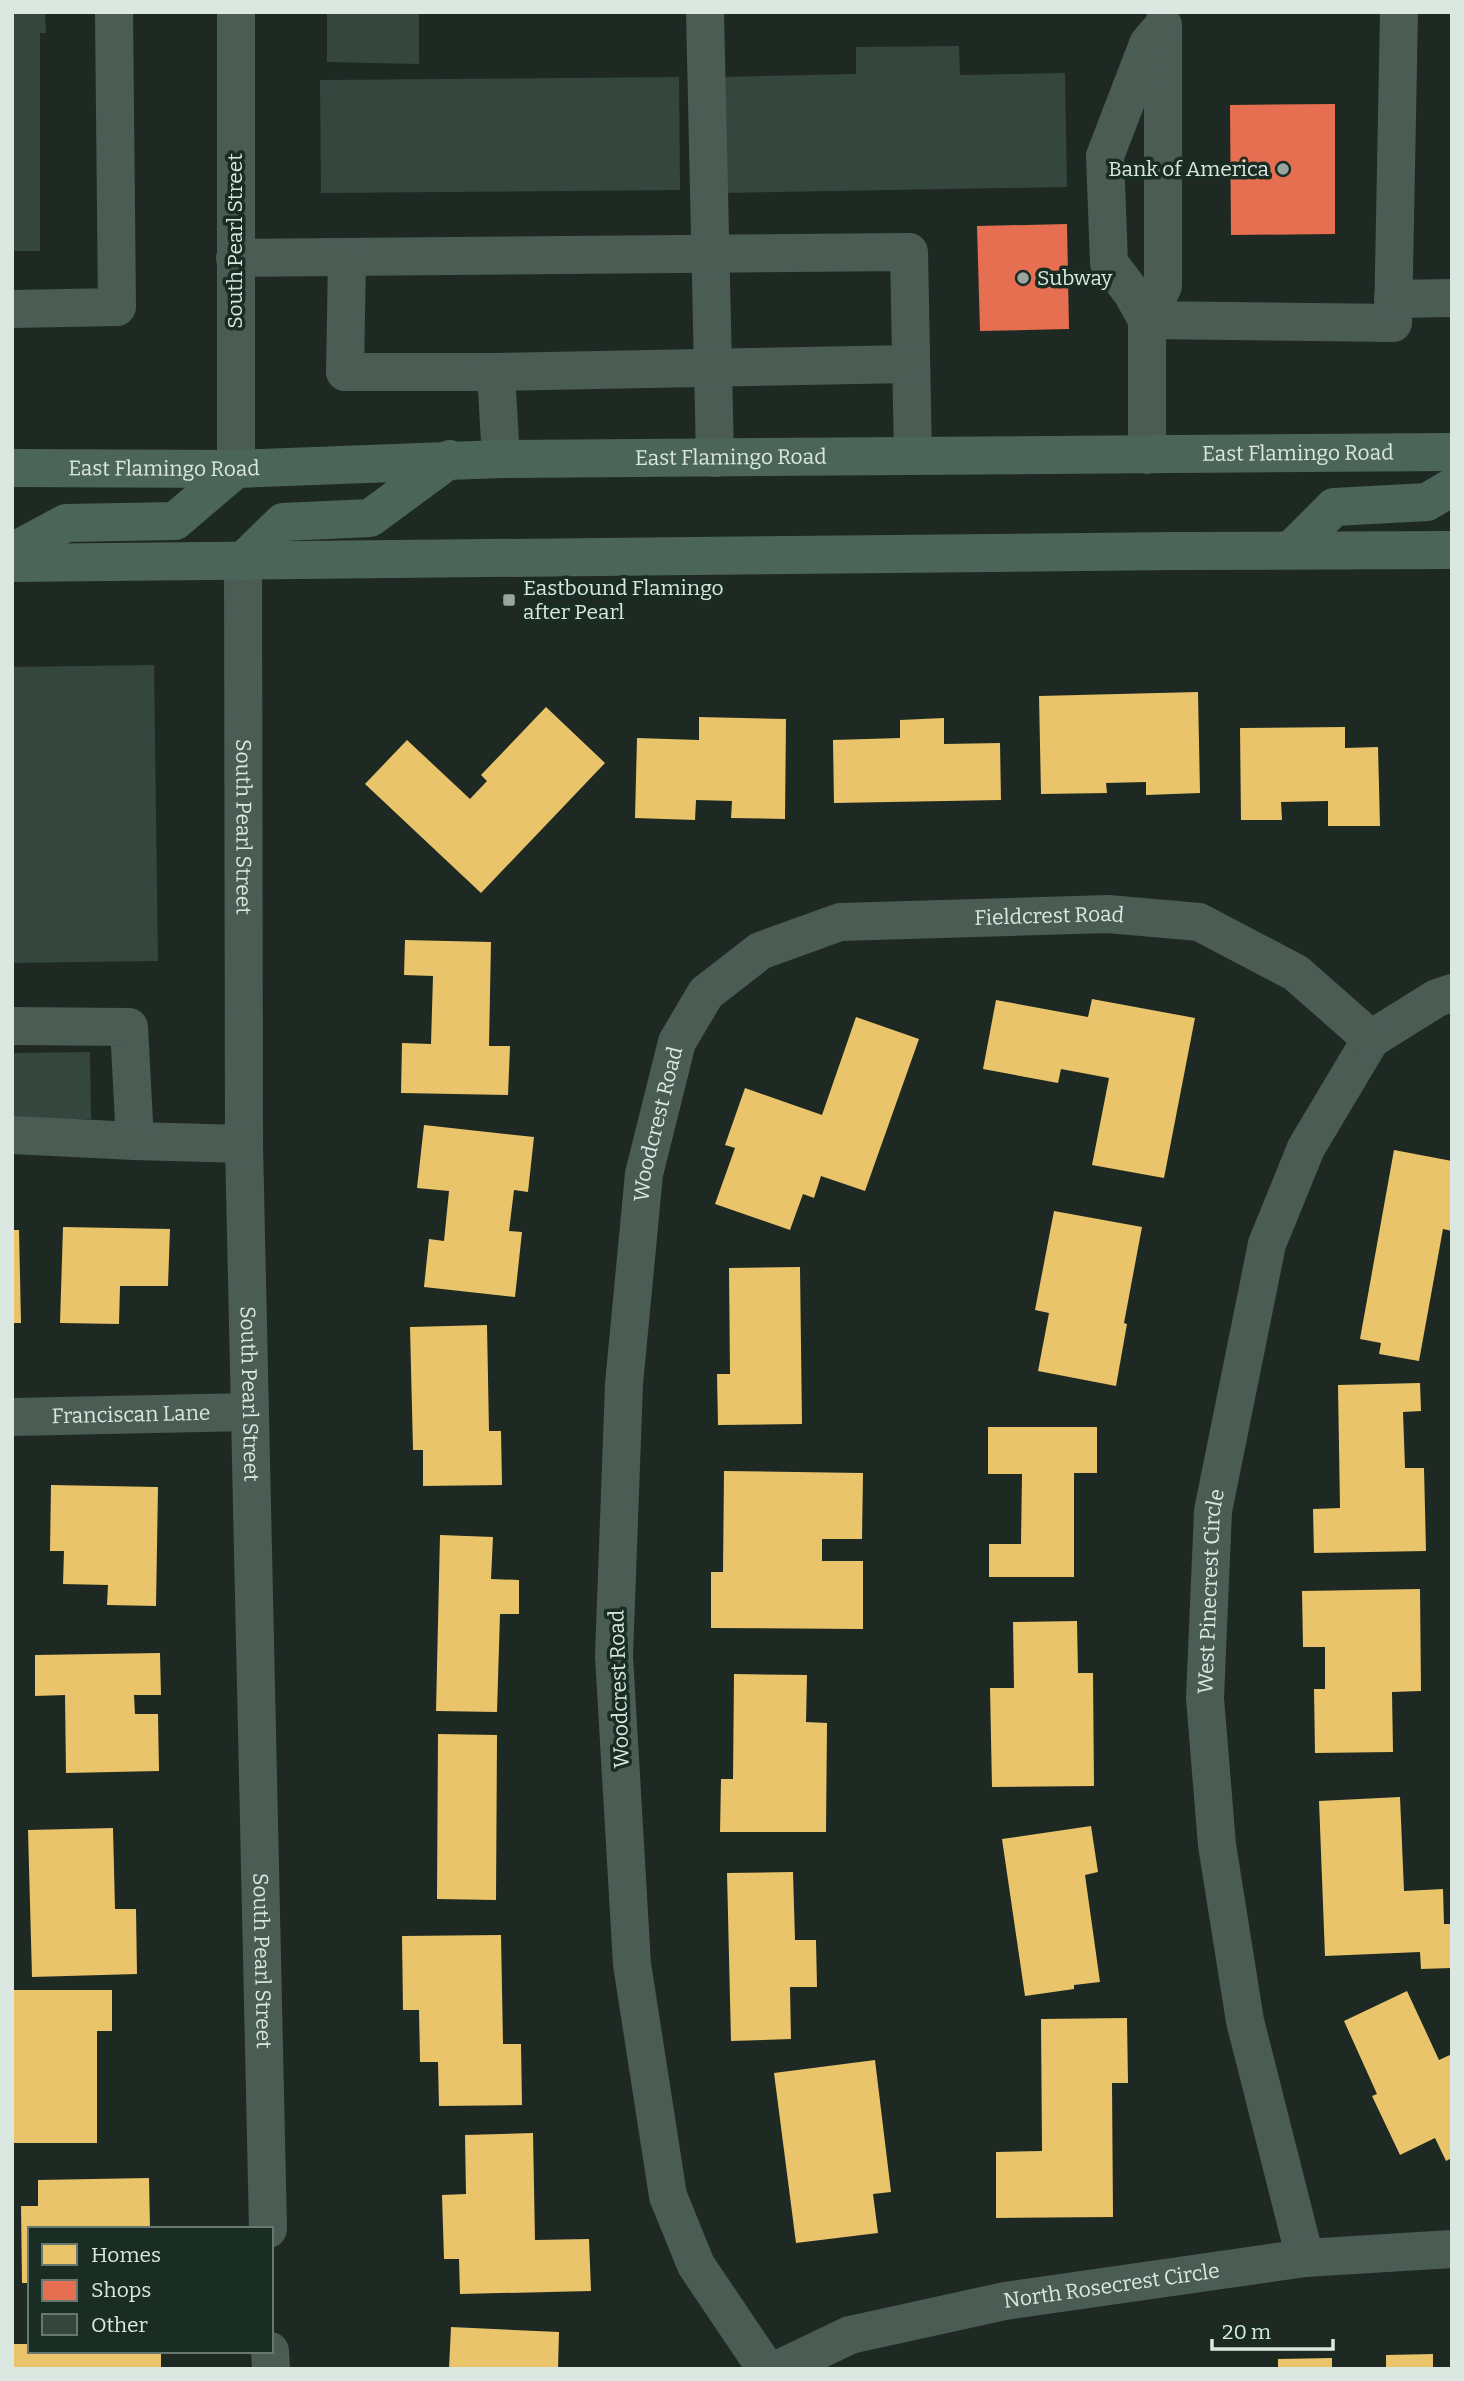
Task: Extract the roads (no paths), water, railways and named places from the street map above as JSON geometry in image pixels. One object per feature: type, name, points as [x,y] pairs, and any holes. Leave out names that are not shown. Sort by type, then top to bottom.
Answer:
[{"type":"main road","name":"East Flamingo Road","points":[[12,468],[236,469],[450,459],[1452,453]]},
{"type":"main road","points":[[243,561],[283,522],[370,519],[450,459]]},
{"type":"main road","points":[[12,552],[66,523],[175,521],[236,469]]},
{"type":"main road","points":[[1291,550],[1334,507],[1427,502],[1452,487]]},
{"type":"main road","points":[[12,563],[1452,550]]},
{"type":"street","points":[[12,309],[117,307],[114,12]]},
{"type":"street","name":"South Pearl Street","points":[[236,12],[236,469]]},
{"type":"street","points":[[705,12],[715,458]]},
{"type":"street","points":[[1147,320],[1393,323],[1399,12]]},
{"type":"street","points":[[1147,320],[1132,293],[1109,263],[1105,156],[1148,44],[1168,19]]},
{"type":"street","points":[[1147,455],[1147,320],[1163,286],[1168,19]]},
{"type":"street","points":[[235,258],[909,252],[913,456]]},
{"type":"street","points":[[347,258],[345,372],[712,369],[911,364]]},
{"type":"street","points":[[1393,299],[1452,298]]},
{"type":"street","points":[[496,372],[501,459]]},
{"type":"street","name":"South Pearl Street","points":[[243,561],[244,1143],[268,2227]]},
{"type":"street","name":"Fieldcrest Road","points":[[706,993],[760,951],[840,922],[1108,914],[1199,922],[1296,973],[1371,1039]]},
{"type":"street","name":"Woodcrest Road","points":[[706,993],[677,1042],[644,1174],[624,1384],[614,1656],[632,1964],[668,2196],[695,2265],[766,2369]]},
{"type":"street","name":"West Pinecrest Circle","points":[[1305,2258],[1245,2021],[1217,1845],[1205,1698],[1213,1511],[1268,1244],[1306,1147],[1371,1039],[1437,998],[1452,993]]},
{"type":"street","points":[[12,1026],[128,1027],[135,1142]]},
{"type":"street","points":[[12,1135],[135,1142],[244,1143]]},
{"type":"street","name":"Franciscan Lane","points":[[12,1417],[250,1412]]},
{"type":"street","name":"North Rosecrest Circle","points":[[779,2369],[850,2334],[1005,2301],[1305,2258],[1452,2249]]},
{"type":"place","name":"Bank of America","points":[[1283,169]]},
{"type":"place","name":"Subway","points":[[1023,278]]},
{"type":"place","name":"Eastbound Flamingo after Pearl","points":[[509,600]]}]
